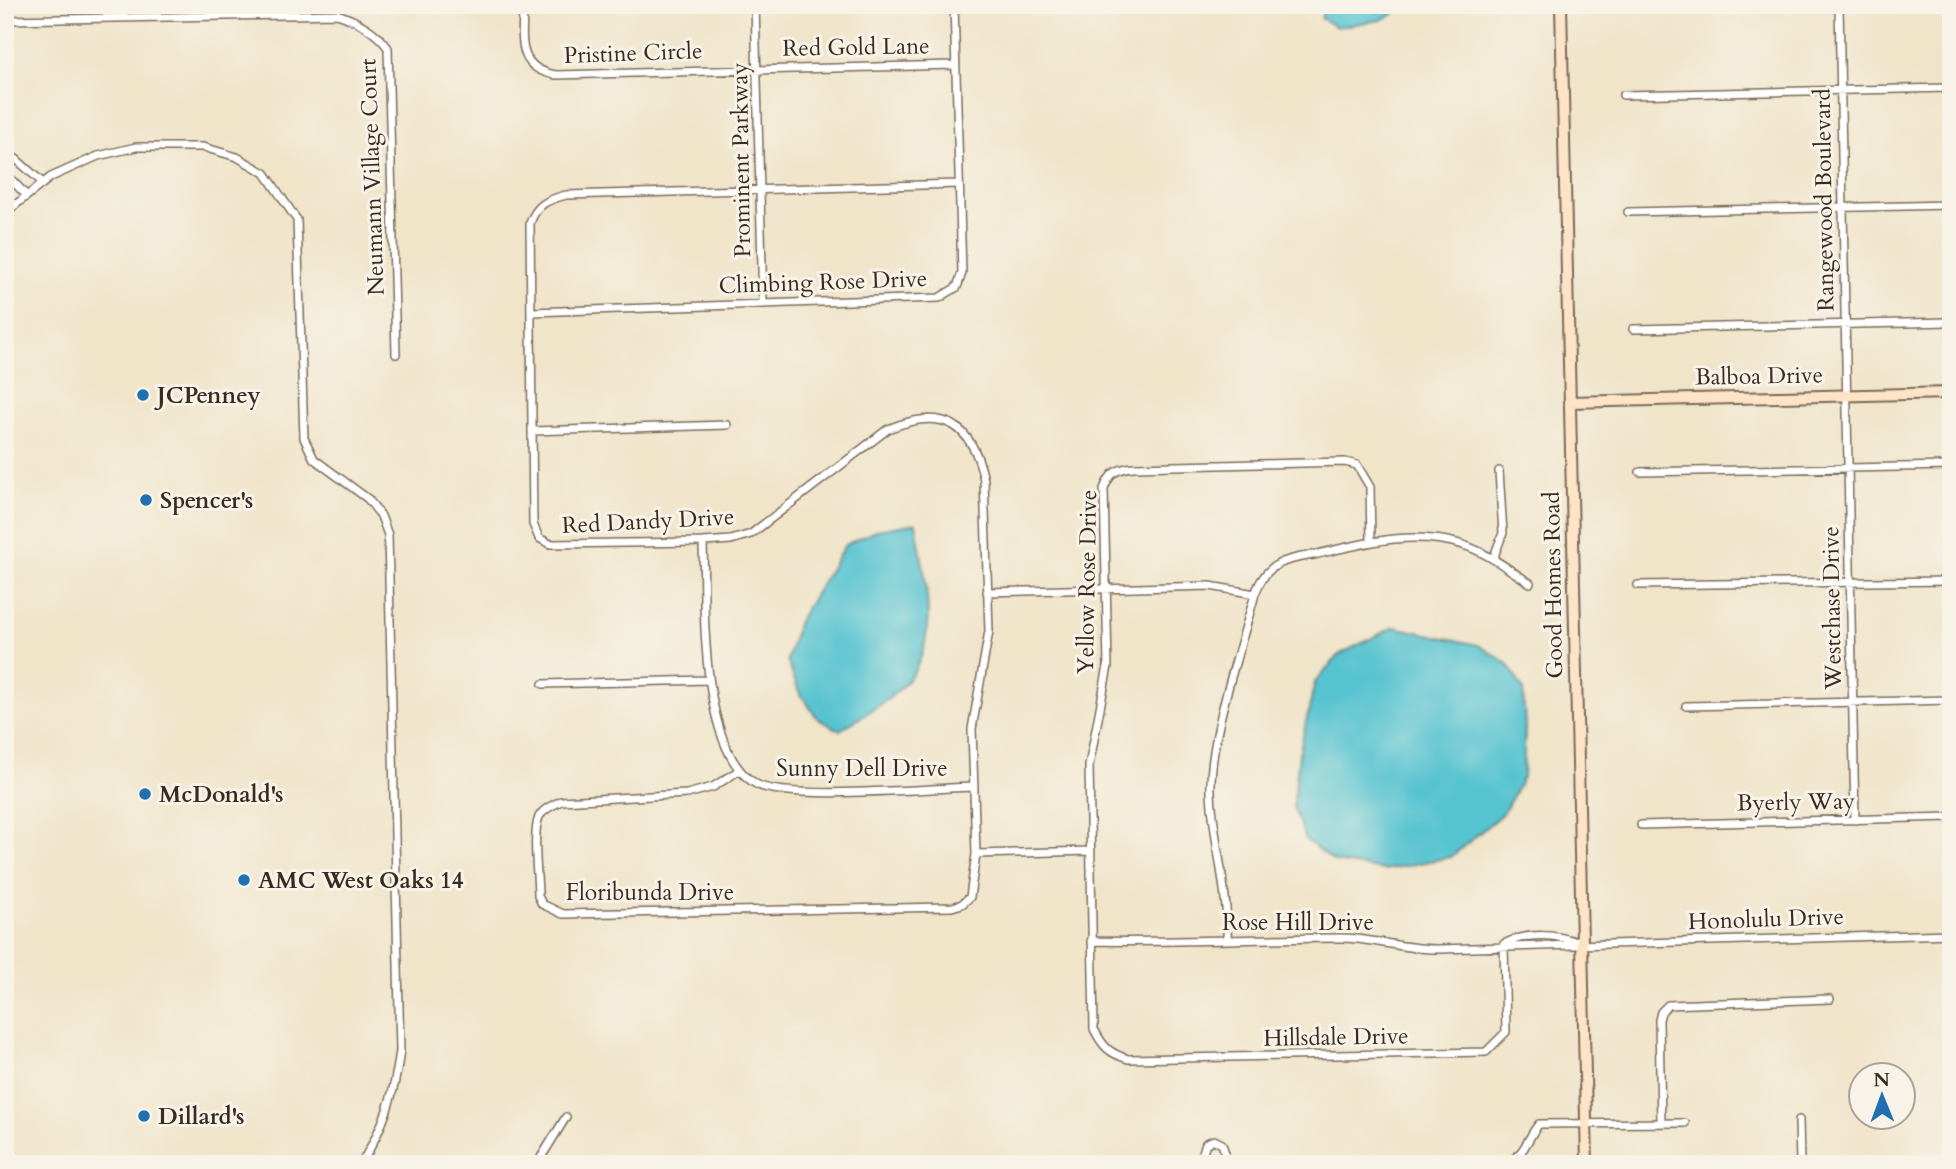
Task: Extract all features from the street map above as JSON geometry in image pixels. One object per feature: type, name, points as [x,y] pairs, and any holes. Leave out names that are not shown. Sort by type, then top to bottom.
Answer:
[{"type":"street","name":"Pristine Circle","points":[[523,5],[523,48],[527,61],[539,72],[556,75],[758,68]]},
{"type":"street","name":"Prominent Parkway","points":[[757,5],[755,15],[763,304]]},
{"type":"street","name":"Climbing Rose Drive","points":[[531,312],[939,298],[957,287],[962,274],[954,5]]},
{"type":"street","name":"Good Homes Road","points":[[1561,5],[1587,1164]]},
{"type":"street","name":"Rangewood Boulevard","points":[[1839,5],[1847,395]]},
{"type":"street","points":[[5,20],[307,10]]},
{"type":"street","name":"Neumann Village Court","points":[[307,10],[349,18],[382,38],[388,48],[396,354]]},
{"type":"street","name":"Red Gold Lane","points":[[758,68],[956,65]]},
{"type":"street","points":[[1623,95],[1951,88]]},
{"type":"street","points":[[5,213],[43,183],[98,156],[136,147],[203,147],[237,157],[265,173],[297,220],[304,438],[314,459],[368,499],[381,516],[388,536],[400,1051],[396,1089],[383,1126],[361,1164]]},
{"type":"street","points":[[5,155],[16,159],[43,183]]},
{"type":"street","points":[[5,173],[27,196]]},
{"type":"street","name":"Red Dandy Drive","points":[[958,184],[566,195],[549,199],[536,208],[530,223],[533,524],[539,538],[551,544],[565,546],[731,540],[751,534],[888,429],[910,420],[937,419],[958,426],[971,439],[979,457],[984,480],[988,642],[972,729],[976,854]]},
{"type":"street","points":[[1628,212],[1951,205]]},
{"type":"street","points":[[1633,329],[1951,322]]},
{"type":"street","name":"Balboa Drive","points":[[1569,402],[1951,393]]},
{"type":"street","name":"Westchase Drive","points":[[1847,395],[1856,820]]},
{"type":"street","points":[[532,431],[727,425]]},
{"type":"street","name":"Yellow Rose Drive","points":[[1093,1019],[1089,765],[1108,666],[1104,489],[1109,475],[1119,468],[1345,462],[1357,466],[1370,487],[1371,541]]},
{"type":"street","points":[[1640,472],[1951,466]]},
{"type":"street","points":[[1493,558],[1503,533],[1499,471]]},
{"type":"street","points":[[1227,940],[1228,909],[1211,791],[1214,751],[1255,594],[1262,577],[1274,567],[1371,541],[1434,538],[1463,544],[1493,558],[1530,583]]},
{"type":"street","points":[[704,542],[708,680],[713,709],[738,771]]},
{"type":"street","points":[[1638,586],[1951,581]]},
{"type":"street","points":[[987,592],[1210,586],[1255,594]]},
{"type":"street","points":[[542,684],[708,680]]},
{"type":"street","points":[[1686,706],[1951,701]]},
{"type":"street","name":"Sunny Dell Drive","points":[[738,771],[757,785],[801,792],[974,787]]},
{"type":"street","name":"Floribunda Drive","points":[[738,771],[713,787],[687,794],[561,801],[547,808],[539,817],[537,828],[538,895],[542,905],[563,914],[952,906],[970,897],[976,854]]},
{"type":"street","name":"Byerly Way","points":[[1641,825],[1951,817]]},
{"type":"street","points":[[976,854],[1091,851]]},
{"type":"street","name":"Honolulu Drive","points":[[1582,943],[1951,934]]},
{"type":"street","name":"Rose Hill Drive","points":[[1091,941],[1343,938],[1437,949],[1504,944],[1518,937],[1561,936],[1582,943]]},
{"type":"street","name":"Hillsdale Drive","points":[[1093,1019],[1102,1045],[1111,1054],[1128,1059],[1486,1052],[1498,1044],[1506,1032],[1504,944]]},
{"type":"street","points":[[1661,1123],[1659,1020],[1661,1012],[1668,1005],[1830,999]]},
{"type":"street","points":[[537,1164],[566,1117]]},
{"type":"street","points":[[1799,1120],[1800,1164]]},
{"type":"street","points":[[1401,1164],[1511,1161],[1523,1153],[1530,1135],[1539,1124],[1685,1123]]},
{"type":"street","points":[[1221,1160],[1235,1164]]},
{"type":"water","points":[[1325,5],[1392,5],[1395,13],[1381,20],[1336,27],[1321,18]]},
{"type":"water","points":[[916,523],[928,605],[924,647],[906,682],[892,696],[840,730],[818,719],[799,692],[787,660],[798,622],[845,545],[877,530]]},
{"type":"water","points":[[1394,627],[1478,645],[1507,663],[1523,689],[1523,777],[1504,812],[1451,857],[1384,870],[1335,862],[1306,840],[1293,807],[1299,754],[1315,682],[1340,654]]},
{"type":"place","name":"JCPenney","points":[[143,395]]},
{"type":"place","name":"Spencer's","points":[[146,500]]},
{"type":"place","name":"McDonald's","points":[[145,794]]},
{"type":"place","name":"AMC West Oaks 14","points":[[244,880]]},
{"type":"place","name":"Dillard's","points":[[144,1116]]}]
